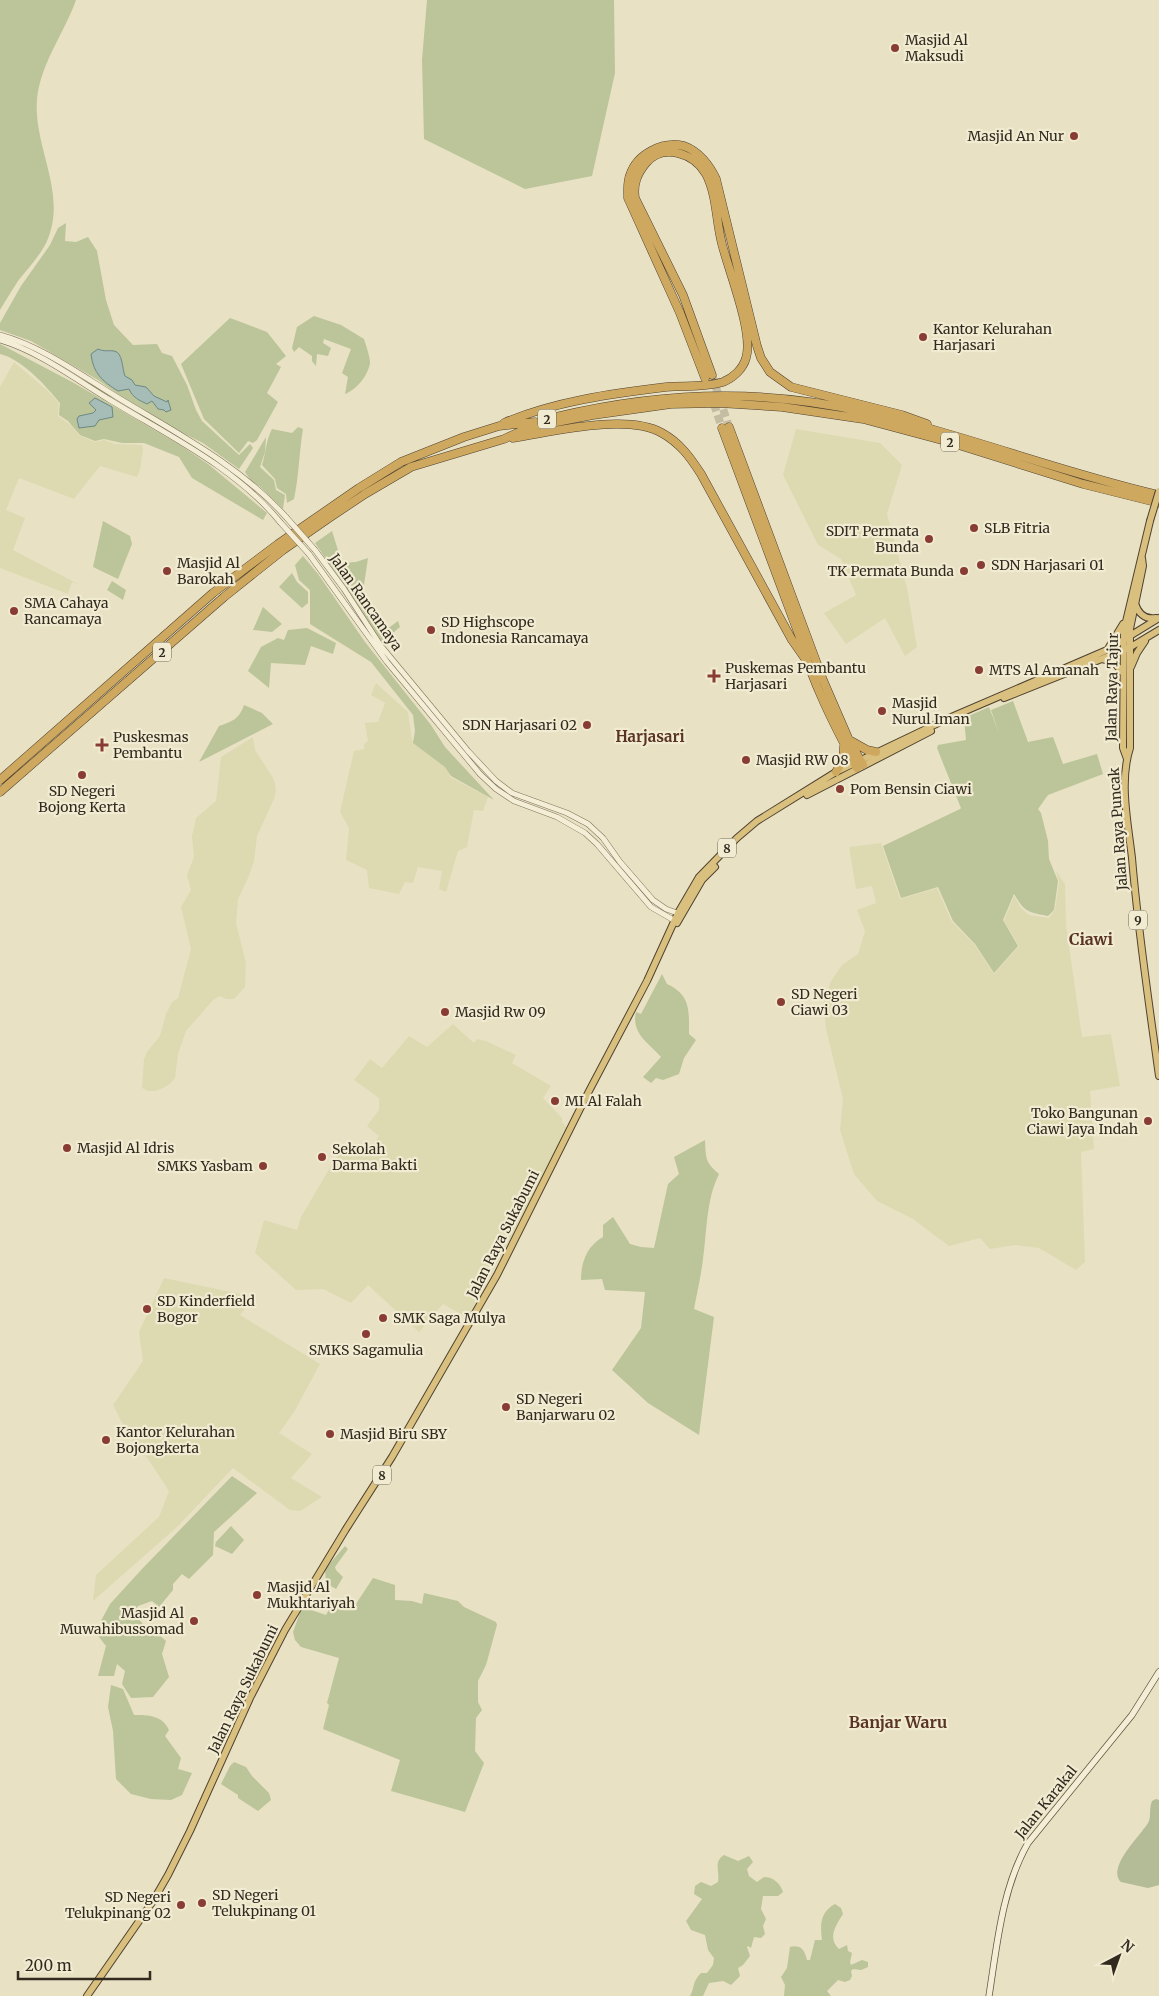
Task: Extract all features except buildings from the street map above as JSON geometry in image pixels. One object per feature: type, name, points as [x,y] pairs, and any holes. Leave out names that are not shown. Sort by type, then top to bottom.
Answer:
[{"type":"highway","points":[[499,426],[527,413],[587,400],[668,387],[702,386],[726,380],[743,366],[748,347],[744,322],[722,243],[712,193],[706,175],[687,155],[666,152],[648,160],[636,178],[634,190],[635,198],[683,295],[708,376],[628,198],[628,184],[634,166],[647,153],[665,146],[683,146],[693,151],[710,167],[716,179],[757,346],[761,358],[770,372],[791,387],[902,415],[949,435]]},
{"type":"highway","name":"2","points":[[0,780],[213,593],[401,462],[499,426],[671,401],[737,396],[822,404],[863,411],[1120,486],[1159,495]]},
{"type":"highway","name":"2","points":[[671,401],[760,405],[817,411],[863,419],[949,442],[1083,484],[1159,503]]},
{"type":"highway","name":"2","points":[[339,506],[411,467],[504,439],[530,427],[593,411]]},
{"type":"highway","points":[[504,439],[593,426],[637,424],[660,431],[676,442],[687,452],[729,522],[792,640],[806,660]]},
{"type":"highway","points":[[836,772],[842,760],[847,741],[786,577],[725,427],[799,635],[806,660],[823,703],[847,741],[859,764]]},
{"type":"highway","name":"Jalan Raya Tajur","points":[[1127,759],[1123,748],[1123,675],[1126,649],[1126,617],[1159,491]]},
{"type":"highway","name":"2","points":[[0,792],[224,597],[327,514]]},
{"type":"highway","name":"Jalan Raya Tajur","points":[[1126,639],[1143,566],[1142,558]]},
{"type":"highway","points":[[1135,601],[1137,610],[1145,617],[1159,618]]},
{"type":"highway","points":[[1107,650],[1118,634],[1126,617]]},
{"type":"highway","points":[[1126,639],[1159,618]]},
{"type":"highway","points":[[1126,649],[1159,630]]},
{"type":"highway","points":[[1130,671],[1137,653],[1147,638]]},
{"type":"highway","name":"8","points":[[1107,650],[1126,639]]},
{"type":"highway","name":"8","points":[[1100,659],[1126,649]]},
{"type":"highway","name":"9","points":[[1126,649],[1130,671]]},
{"type":"highway","name":"Jalan Raya Sukabumi","points":[[680,914],[702,880],[743,837],[782,809],[876,752],[949,718],[1107,650]]},
{"type":"highway","points":[[1100,659],[1114,662],[1121,669],[1123,675]]},
{"type":"highway","name":"Jalan Raya Sukabumi","points":[[87,1996],[153,1901],[190,1831],[250,1698],[285,1630],[392,1457],[497,1275],[699,877],[737,838],[780,806],[836,772],[859,764],[955,719],[1100,659]]},
{"type":"highway","name":"Jalan Raya Tajur","points":[[1127,759],[1130,748],[1130,671]]},
{"type":"highway","points":[[847,741],[876,752]]},
{"type":"highway","name":"Jalan Raya Puncak","points":[[1127,759],[1126,786],[1134,888],[1159,1076]]},
{"type":"main road","name":"Jalan Karakal","points":[[989,1996],[1004,1910],[1022,1854],[1028,1843],[1132,1715],[1159,1672]]},
{"type":"street","name":"Jalan Rancamaya","points":[[0,335],[38,348],[228,465],[250,482],[286,517],[315,550],[388,654],[468,751],[496,781],[512,793],[562,811],[588,824],[604,838],[620,862],[653,900],[666,909],[680,914]]},
{"type":"street","name":"Jalan Rancamaya","points":[[0,340],[36,355],[192,449],[255,496],[309,554],[387,662],[480,774],[496,790],[514,801],[556,817],[585,833],[597,844],[651,907],[676,921]]},
{"type":"street","points":[[225,472],[228,465]]},
{"type":"shaded area","points":[[14,362],[59,403],[58,416],[72,426],[79,435],[95,442],[104,440],[115,444],[142,445],[140,470],[137,477],[100,466],[74,499],[19,478],[6,510],[25,518],[13,550],[80,585],[72,582],[68,594],[0,568],[0,387]]},
{"type":"shaded area","points":[[796,429],[880,443],[902,465],[887,514],[907,588],[917,647],[905,656],[885,618],[846,644],[824,613],[856,595],[841,559],[818,545],[783,475]]},
{"type":"shaded area","points":[[376,683],[408,712],[412,740],[447,765],[450,777],[488,797],[483,811],[474,810],[467,847],[458,851],[446,892],[439,889],[442,871],[418,867],[413,883],[405,882],[399,894],[369,888],[367,870],[346,860],[349,828],[340,812],[354,751],[364,749],[364,744],[368,741],[365,723],[378,722],[385,703],[371,695]]},
{"type":"shaded area","points":[[253,737],[255,750],[272,776],[276,791],[257,836],[254,861],[238,899],[236,923],[246,963],[245,987],[234,999],[226,999],[220,996],[213,1000],[186,1031],[178,1054],[175,1078],[163,1088],[148,1091],[142,1088],[144,1059],[147,1052],[160,1036],[166,1014],[172,1002],[178,998],[191,949],[181,907],[191,890],[187,875],[194,857],[192,836],[196,818],[216,801],[221,757]]},
{"type":"shaded area","points":[[881,843],[900,899],[937,888],[952,922],[974,944],[994,974],[1019,946],[1004,921],[1014,896],[1021,908],[1029,915],[1049,918],[1055,910],[1059,882],[1056,871],[1065,884],[1066,925],[1082,1037],[1111,1034],[1120,1086],[1090,1091],[1094,1149],[1081,1152],[1085,1262],[1076,1270],[1039,1248],[1015,1245],[990,1249],[980,1238],[949,1246],[913,1219],[877,1201],[854,1174],[840,1130],[843,1099],[826,1029],[823,1003],[831,981],[842,965],[858,954],[865,931],[857,910],[876,903],[872,886],[856,889],[849,847]]},
{"type":"shaded area","points":[[453,1024],[474,1043],[477,1039],[486,1041],[516,1055],[512,1063],[551,1086],[543,1098],[562,1118],[562,1122],[568,1129],[468,1318],[443,1304],[419,1332],[368,1285],[351,1303],[323,1289],[296,1290],[255,1253],[264,1220],[297,1230],[301,1217],[341,1149],[364,1157],[379,1136],[367,1126],[379,1110],[379,1098],[354,1080],[370,1059],[382,1068],[409,1036],[427,1047]]},
{"type":"shaded area","points":[[164,1278],[255,1297],[240,1315],[320,1364],[294,1412],[279,1433],[312,1454],[291,1478],[322,1497],[300,1511],[290,1510],[233,1468],[177,1527],[93,1601],[96,1575],[159,1517],[169,1491],[148,1459],[130,1438],[113,1405],[143,1361],[139,1332]]},
{"type":"green space","points":[[0,0],[76,0],[48,60],[39,86],[37,99],[40,135],[52,188],[54,205],[52,223],[47,241],[0,310]]},
{"type":"green space","points":[[427,0],[614,0],[615,73],[592,176],[525,189],[424,139],[422,60]]},
{"type":"green space","points":[[66,223],[65,241],[76,242],[88,237],[97,251],[106,300],[114,325],[133,345],[157,344],[162,353],[172,356],[202,421],[239,455],[250,444],[253,448],[239,469],[203,443],[150,417],[98,380],[31,341],[0,330],[0,323],[21,286],[50,245],[58,228]]},
{"type":"green space","points":[[314,316],[341,325],[364,339],[369,357],[369,368],[361,382],[345,394],[348,377],[342,373],[351,349],[324,339],[323,343],[331,348],[328,356],[317,354],[316,366],[312,361],[312,356],[299,347],[294,352],[292,348],[297,327]]},
{"type":"green space","points":[[230,318],[267,332],[286,356],[276,364],[281,367],[267,393],[278,402],[257,440],[253,443],[248,441],[239,453],[204,419],[181,364]]},
{"type":"green space","points":[[0,344],[74,383],[180,445],[208,464],[267,513],[263,520],[192,478],[179,457],[144,443],[122,443],[104,439],[95,441],[80,435],[68,421],[59,415],[60,403],[41,381],[17,361],[0,354]]},
{"type":"green space","points":[[298,427],[303,429],[297,482],[294,499],[287,503],[286,494],[277,488],[275,479],[262,465],[272,429],[292,433]]},
{"type":"green space","points":[[266,437],[265,452],[260,467],[274,480],[276,490],[285,495],[283,509],[259,486],[253,484],[245,472]]},
{"type":"green space","points":[[103,521],[130,536],[132,544],[118,579],[93,567]]},
{"type":"green space","points":[[332,531],[342,563],[356,562],[368,558],[363,592],[373,618],[383,632],[398,621],[400,627],[382,642],[315,543]]},
{"type":"green space","points":[[303,556],[318,574],[365,642],[431,725],[445,747],[494,800],[451,776],[445,767],[413,743],[415,731],[413,715],[371,662],[310,624],[310,590],[299,580],[295,565]]},
{"type":"green space","points":[[292,573],[297,582],[308,592],[308,603],[302,608],[279,587]]},
{"type":"green space","points":[[112,581],[126,590],[123,600],[107,590]]},
{"type":"green space","points":[[263,607],[282,624],[272,632],[253,630]]},
{"type":"green space","points":[[307,628],[336,643],[333,654],[311,646],[305,665],[271,663],[269,688],[248,671],[261,647],[278,638],[284,640],[288,630]]},
{"type":"green space","points":[[1013,701],[1028,742],[1053,737],[1063,764],[1097,754],[1103,774],[1048,795],[1038,809],[1041,813],[1048,841],[1049,859],[1058,881],[1054,910],[1048,916],[1031,912],[1024,908],[1014,894],[1003,920],[1018,946],[994,973],[975,944],[953,921],[938,887],[901,898],[883,846],[961,808],[937,748],[938,745],[966,740],[964,718],[989,707],[999,733],[991,710]]},
{"type":"green space","points":[[244,705],[262,713],[273,724],[199,762],[219,726],[235,719]]},
{"type":"green space","points":[[662,974],[667,984],[681,993],[685,999],[689,1018],[689,1034],[696,1040],[684,1058],[679,1074],[663,1080],[656,1078],[651,1083],[643,1077],[661,1057],[642,1038],[635,1020],[636,1012],[641,1014]]},
{"type":"green space","points":[[705,1140],[707,1160],[719,1174],[709,1205],[702,1265],[694,1309],[714,1317],[699,1435],[648,1403],[612,1370],[641,1328],[645,1292],[605,1290],[602,1279],[581,1280],[582,1267],[586,1255],[593,1245],[603,1237],[603,1225],[613,1217],[630,1244],[654,1248],[668,1184],[679,1174],[674,1157]]},
{"type":"green space","points":[[232,1476],[257,1493],[214,1532],[213,1555],[189,1579],[182,1574],[173,1584],[173,1590],[159,1607],[152,1601],[138,1606],[134,1614],[152,1634],[157,1633],[166,1641],[162,1654],[169,1677],[153,1697],[131,1698],[122,1684],[125,1671],[117,1664],[114,1676],[98,1676],[106,1646],[95,1632],[110,1604]]},
{"type":"green space","points":[[231,1526],[244,1540],[232,1554],[215,1546],[216,1542]]},
{"type":"green space","points":[[345,1546],[348,1549],[335,1567],[343,1577],[336,1589],[326,1583],[325,1569]]},
{"type":"green space","points":[[373,1578],[395,1585],[395,1600],[412,1601],[422,1604],[424,1593],[458,1601],[464,1607],[496,1622],[497,1625],[486,1665],[478,1681],[478,1702],[482,1710],[476,1718],[475,1751],[484,1763],[465,1812],[391,1791],[400,1760],[323,1729],[329,1705],[327,1703],[339,1658],[301,1647],[295,1640],[293,1632],[302,1607],[326,1615],[334,1600],[352,1610]]},
{"type":"green space","points":[[111,1685],[123,1689],[134,1715],[154,1717],[163,1721],[166,1725],[169,1730],[165,1736],[181,1758],[178,1769],[192,1773],[182,1795],[171,1800],[151,1799],[131,1794],[116,1779],[113,1731],[108,1707]]},
{"type":"green space","points":[[234,1762],[246,1767],[269,1793],[271,1800],[258,1811],[221,1784]]},
{"type":"green space","points":[[1156,1799],[1159,1800],[1159,1885],[1148,1888],[1121,1882],[1118,1868],[1127,1850],[1149,1821],[1151,1804]]},
{"type":"green space","points":[[724,1855],[738,1861],[749,1856],[753,1862],[747,1869],[749,1876],[757,1882],[764,1877],[773,1879],[778,1883],[783,1892],[778,1896],[763,1896],[761,1909],[766,1919],[763,1926],[765,1934],[761,1938],[754,1937],[751,1948],[747,1947],[750,1956],[738,1968],[740,1976],[731,1985],[723,1981],[709,1983],[703,1996],[690,1996],[696,1979],[701,1973],[707,1973],[713,1965],[714,1958],[708,1950],[705,1935],[691,1930],[686,1921],[702,1899],[694,1894],[695,1886],[701,1882],[711,1886],[718,1882],[718,1864]]},
{"type":"green space","points":[[835,1904],[841,1908],[843,1914],[834,1932],[835,1945],[839,1949],[847,1945],[848,1951],[852,1953],[851,1965],[862,1960],[868,1962],[868,1967],[861,1970],[853,1969],[850,1980],[845,1982],[838,1980],[827,1991],[831,1996],[784,1996],[785,1985],[781,1977],[787,1968],[790,1947],[800,1947],[804,1951],[807,1960],[810,1960],[815,1940],[822,1940],[822,1919],[826,1911]]},
{"type":"water","points":[[98,349],[117,352],[121,358],[125,376],[132,380],[135,385],[146,387],[154,396],[167,402],[168,400],[171,410],[166,412],[158,409],[152,401],[147,404],[132,395],[129,389],[118,391],[107,384],[99,376],[92,361],[91,354]]},
{"type":"water","points":[[95,398],[112,407],[113,417],[99,420],[95,426],[79,428],[77,419],[79,416],[93,413],[96,410],[89,403]]},
{"type":"tunnel","points":[[712,375],[729,427]]},
{"type":"tunnel","points":[[706,381],[722,428]]},
{"type":"place","name":"Masjid Al Maksudi","points":[[895,48]]},
{"type":"place","name":"Masjid An Nur","points":[[1074,136]]},
{"type":"place","name":"Kantor Kelurahan Harjasari","points":[[923,337]]},
{"type":"place","name":"SLB Fitria","points":[[974,528]]},
{"type":"place","name":"SDIT Permata Bunda","points":[[929,539]]},
{"type":"place","name":"SDN Harjasari 01","points":[[981,565]]},
{"type":"place","name":"Masjid Al Barokah","points":[[167,571]]},
{"type":"place","name":"TK Permata Bunda","points":[[964,571]]},
{"type":"place","name":"SMA Cahaya Rancamaya","points":[[14,611]]},
{"type":"place","name":"SD Highscope Indonesia Rancamaya","points":[[431,630]]},
{"type":"place","name":"MTS Al Amanah","points":[[979,670]]},
{"type":"place","name":"Puskemas Pembantu Harjasari","points":[[714,676]]},
{"type":"place","name":"Masjid Nurul Iman","points":[[882,711]]},
{"type":"place","name":"SDN Harjasari 02","points":[[587,725]]},
{"type":"place","name":"Puskesmas Pembantu","points":[[102,745]]},
{"type":"place","name":"Masjid RW 08","points":[[746,760]]},
{"type":"place","name":"SD Negeri Bojong Kerta","points":[[82,775]]},
{"type":"place","name":"Pom Bensin Ciawi","points":[[840,789]]},
{"type":"place","name":"SD Negeri Ciawi 03","points":[[781,1002]]},
{"type":"place","name":"Masjid Rw 09","points":[[445,1012]]},
{"type":"place","name":"MI Al Falah","points":[[555,1101]]},
{"type":"place","name":"Toko Bangunan Ciawi Jaya Indah","points":[[1148,1121]]},
{"type":"place","name":"Masjid Al Idris","points":[[67,1148]]},
{"type":"place","name":"Sekolah Darma Bakti","points":[[322,1157]]},
{"type":"place","name":"SMKS Yasbam","points":[[263,1166]]},
{"type":"place","name":"SD Kinderfield Bogor","points":[[147,1309]]},
{"type":"place","name":"SMK Saga Mulya","points":[[383,1318]]},
{"type":"place","name":"SMKS Sagamulia","points":[[366,1334]]},
{"type":"place","name":"SD Negeri Banjarwaru 02","points":[[506,1407]]},
{"type":"place","name":"Masjid Biru SBY","points":[[330,1434]]},
{"type":"place","name":"Kantor Kelurahan Bojongkerta","points":[[106,1440]]},
{"type":"place","name":"Masjid Al Mukhtariyah","points":[[257,1595]]},
{"type":"place","name":"Masjid Al Muwahibussomad","points":[[194,1621]]},
{"type":"place","name":"SD Negeri Telukpinang 01","points":[[202,1903]]},
{"type":"place","name":"SD Negeri Telukpinang 02","points":[[181,1905]]},
{"type":"district","name":"Harjasari","points":[[650,736]]},
{"type":"district","name":"Ciawi","points":[[1091,939]]},
{"type":"district","name":"Banjar Waru","points":[[898,1722]]}]
